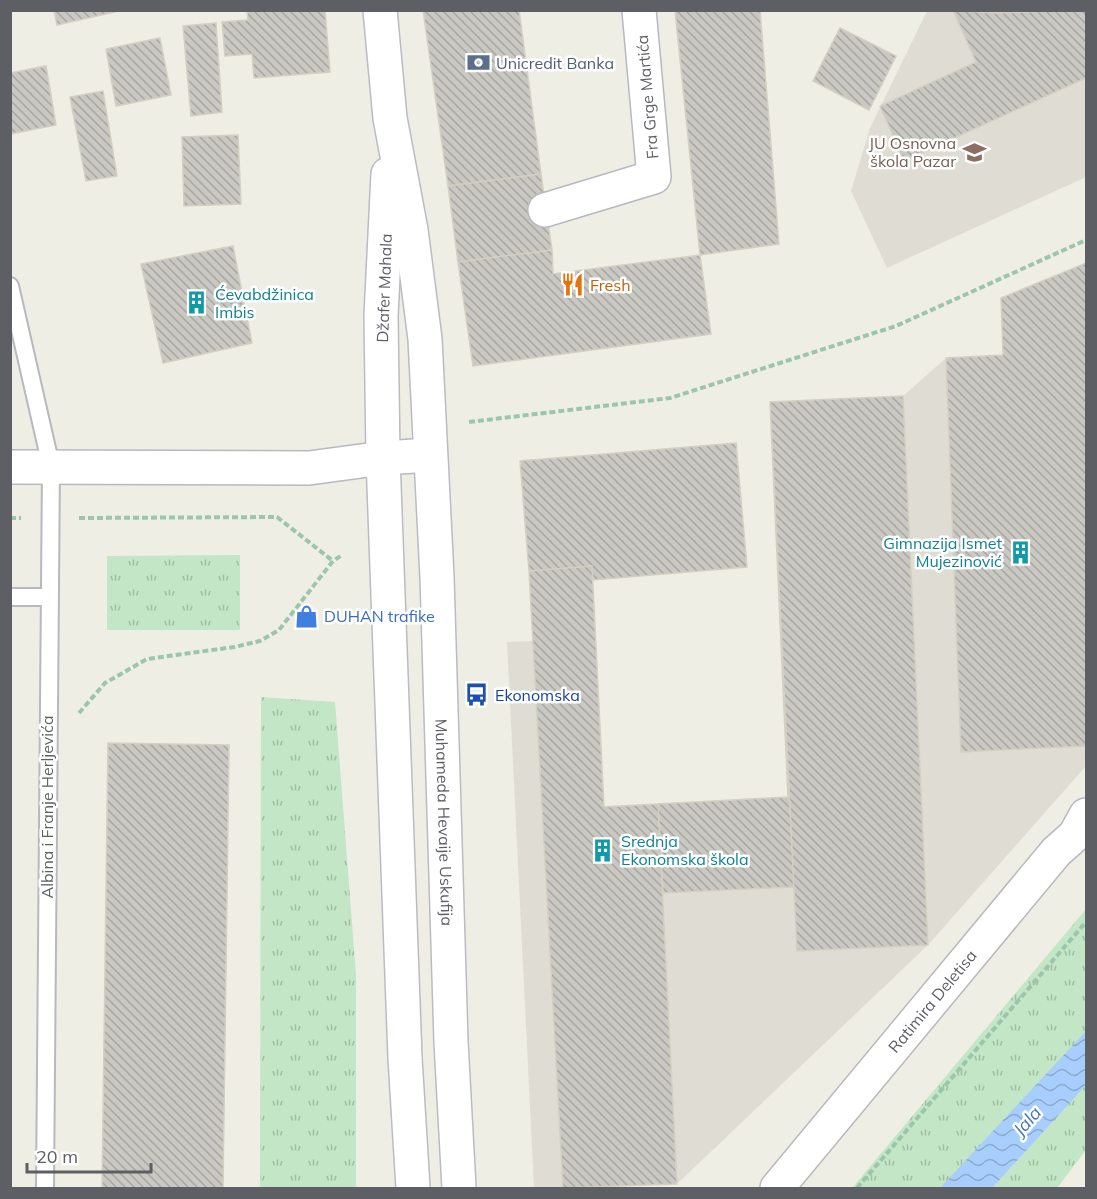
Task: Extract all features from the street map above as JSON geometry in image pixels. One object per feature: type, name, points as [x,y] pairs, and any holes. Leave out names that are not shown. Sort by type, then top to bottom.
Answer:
[{"type":"main road","name":"Džafer Mahala","points":[[380,10],[390,118],[411,230],[425,339],[430,455]]},
{"type":"main road","name":"Fra Grge Martića","points":[[545,210],[654,177],[639,10]]},
{"type":"main road","name":"Džafer Mahala","points":[[383,458],[381,316],[390,118]]},
{"type":"main road","points":[[10,467],[309,468],[383,458],[430,455]]},
{"type":"main road","name":"Muhameda Hevaije Uskufija","points":[[430,455],[451,1042],[459,1188]]},
{"type":"main road","points":[[383,458],[405,1058],[413,1188]]},
{"type":"main road","name":"Ratimira Deletisa","points":[[777,1188],[1056,852],[1075,835],[1086,814]]},
{"type":"lane","name":"Albina i Franje Herljevića","points":[[10,286],[51,466],[48,597],[45,1188]]},
{"type":"lane","points":[[10,597],[48,597]]},
{"type":"path","points":[[469,422],[670,398],[896,326],[1086,240]]},
{"type":"path","points":[[10,518],[277,517],[333,561]]},
{"type":"path","points":[[79,714],[105,683],[147,659],[234,647],[260,641],[279,630],[333,561],[342,555]]},
{"type":"path","points":[[857,1188],[1086,922]]},
{"type":"shaded area","name":"JU Osnovna škola Pazar","points":[[927,11],[1086,11],[1086,177],[887,268],[851,191],[870,128]]},
{"type":"shaded area","points":[[1086,263],[1086,766],[928,945],[677,1184],[534,1188],[507,642],[534,641],[529,571],[592,566],[604,806],[788,797],[770,402],[903,396],[946,358],[1003,355],[1001,298]]},
{"type":"green space","points":[[240,555],[240,630],[107,630],[107,556]]},
{"type":"green space","points":[[261,697],[335,702],[356,975],[356,1188],[260,1188]]},
{"type":"green space","points":[[1086,909],[1086,1150],[1057,1188],[852,1188]]},
{"type":"water","name":"Jala","points":[[1086,1031],[1086,1085],[992,1188],[940,1188]]},
{"type":"building","points":[[54,10],[115,10],[115,12],[57,25]]},
{"type":"building","points":[[247,10],[325,10],[330,72],[254,78],[252,54],[225,56],[222,22],[248,20]]},
{"type":"building","name":"Unicredit Banka","points":[[423,10],[519,10],[541,174],[448,186]]},
{"type":"building","points":[[675,10],[760,10],[779,244],[700,255]]},
{"type":"building","points":[[953,10],[994,13],[1086,10],[1086,78],[904,161],[880,106],[976,62]]},
{"type":"building","points":[[216,23],[222,112],[191,116],[183,26]]},
{"type":"building","points":[[840,28],[896,56],[869,110],[813,81]]},
{"type":"building","points":[[160,38],[171,95],[116,106],[106,49]]},
{"type":"building","points":[[46,66],[56,125],[10,134],[10,73]]},
{"type":"building","points":[[103,91],[117,176],[86,181],[70,97]]},
{"type":"building","points":[[238,135],[241,204],[184,206],[182,137]]},
{"type":"building","points":[[541,174],[552,250],[458,262],[448,186]]},
{"type":"building","name":"Ćevabdžinica Imbis","points":[[233,246],[252,343],[163,363],[141,264]]},
{"type":"building","points":[[552,250],[553,274],[700,255],[711,334],[473,366],[458,262]]},
{"type":"building","name":"Gimnazija Ismet Mujezinović","points":[[1086,263],[1086,746],[961,752],[946,358],[1003,355],[1001,298]]},
{"type":"building","points":[[903,396],[928,945],[797,951],[794,887],[663,893],[658,804],[788,797],[770,402]]},
{"type":"building","points":[[903,396],[928,945],[797,951],[770,402]]},
{"type":"building","points":[[736,443],[747,567],[593,580],[592,566],[529,571],[520,461]]},
{"type":"building","name":"Srednja Ekonomska škola","points":[[592,566],[604,807],[658,804],[677,1184],[563,1188],[529,571]]},
{"type":"building","points":[[108,743],[229,745],[223,1188],[102,1188]]},
{"type":"place","name":"Unicredit Banka","points":[[478,63]]},
{"type":"place","name":"JU Osnovna škola Pazar","points":[[974,152]]},
{"type":"place","name":"Fresh","points":[[572,285]]},
{"type":"place","name":"Ćevabdžinica Imbis","points":[[197,303]]},
{"type":"place","name":"Gimnazija Ismet Mujezinović","points":[[1020,552]]},
{"type":"place","name":"DUHAN trafike","points":[[306,616]]},
{"type":"place","name":"Ekonomska","points":[[477,695]]},
{"type":"place","name":"Srednja Ekonomska škola","points":[[603,850]]}]
